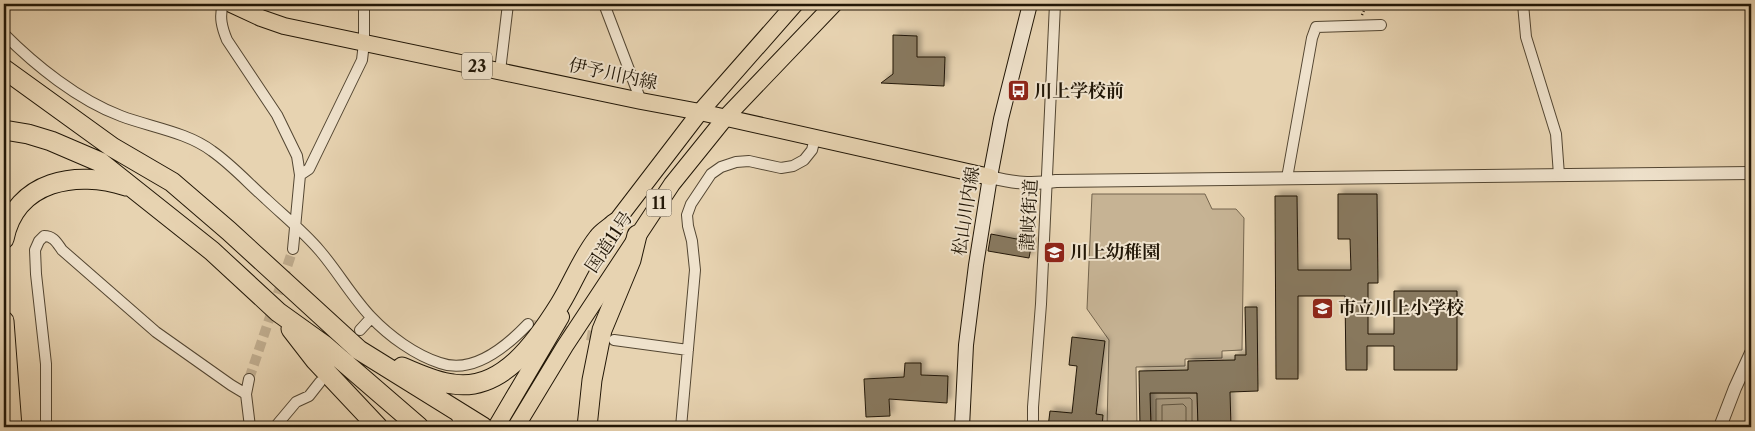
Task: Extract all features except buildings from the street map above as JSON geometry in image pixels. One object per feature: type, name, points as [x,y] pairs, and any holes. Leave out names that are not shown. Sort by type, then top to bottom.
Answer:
[{"type":"highway","points":[[4,69],[112,147],[172,182],[229,231],[359,350],[483,427]]},
{"type":"highway","points":[[4,119],[36,125],[112,147]]},
{"type":"highway","points":[[4,130],[28,134],[74,150],[100,162],[212,251],[278,312],[324,345],[419,427]]},
{"type":"highway","points":[[4,239],[6,229],[18,208],[44,186],[83,178],[111,181],[135,188]]},
{"type":"highway","points":[[359,350],[435,380],[454,385],[473,384],[493,378],[511,366],[536,339],[560,304],[598,237],[615,223]]},
{"type":"highway","points":[[587,427],[592,380],[602,330],[631,260],[637,235]]},
{"type":"highway","points":[[278,312],[316,360],[378,427]]},
{"type":"highway","points":[[4,321],[12,427]]},
{"type":"main road","name":"伊予川内線","points":[[231,4],[284,26],[640,101],[726,117],[990,177]]},
{"type":"main road","name":"国道11号","points":[[496,427],[615,223],[700,112],[795,4]]},
{"type":"main road","name":"国道11号","points":[[516,427],[565,346],[672,184],[726,117],[834,4]]},
{"type":"main road","name":"松山川内線","points":[[962,427],[966,344],[990,177],[1001,119],[1030,4]]},
{"type":"street","points":[[223,4],[221,12],[222,27],[227,40],[277,115],[297,156],[300,175],[293,248]]},
{"type":"street","points":[[300,175],[310,169],[362,60],[364,4]]},
{"type":"street","points":[[500,71],[508,4]]},
{"type":"street","points":[[604,4],[640,101]]},
{"type":"street","name":"讃岐街道","points":[[1033,427],[1032,407],[1041,304],[1055,4]]},
{"type":"street","points":[[1523,4],[1526,38],[1556,134],[1559,175]]},
{"type":"street","points":[[1287,178],[1312,38],[1316,27],[1381,25]]},
{"type":"street","points":[[4,34],[29,58],[94,103],[120,116],[164,129],[211,150],[295,226],[319,250],[371,318],[408,347],[440,363],[456,366],[472,364],[512,340],[528,324]]},
{"type":"street","points":[[681,427],[694,270],[692,241],[687,215],[691,204],[711,174],[721,167],[749,160],[781,168],[793,166],[804,160],[812,150],[815,138]]},
{"type":"street","points":[[990,177],[1033,184],[1056,180],[1751,173]]},
{"type":"street","points":[[46,427],[46,364],[36,274],[36,250],[39,241],[44,236],[50,236],[55,240],[62,250],[92,278],[156,332],[231,386],[246,394]]},
{"type":"street","points":[[360,330],[371,318]]},
{"type":"street","points":[[614,340],[688,350]]},
{"type":"street","points":[[1720,427],[1735,388],[1747,374],[1751,353]]},
{"type":"street","points":[[249,379],[246,394],[250,427]]},
{"type":"street","points":[[275,427],[296,402],[309,396],[320,382]]},
{"type":"lane","points":[[447,404],[454,416],[457,427]]},
{"type":"shaded area","points":[[1092,194],[1205,194],[1212,209],[1236,209],[1244,218],[1242,350],[1222,351],[1222,358],[1185,359],[1185,366],[1136,367],[1137,427],[1107,427],[1109,340],[1087,309]]},
{"type":"water","points":[[1150,393],[1197,393],[1198,425],[1151,425]]},
{"type":"tunnel","points":[[249,379],[293,249]]},
{"type":"tunnel","points":[[528,324],[603,338]]},
{"type":"place","name":"川上学校前","points":[[1018,91]]},
{"type":"place","name":"川上幼稚園","points":[[1054,252]]},
{"type":"place","name":"市立川上小学校","points":[[1322,308]]}]
